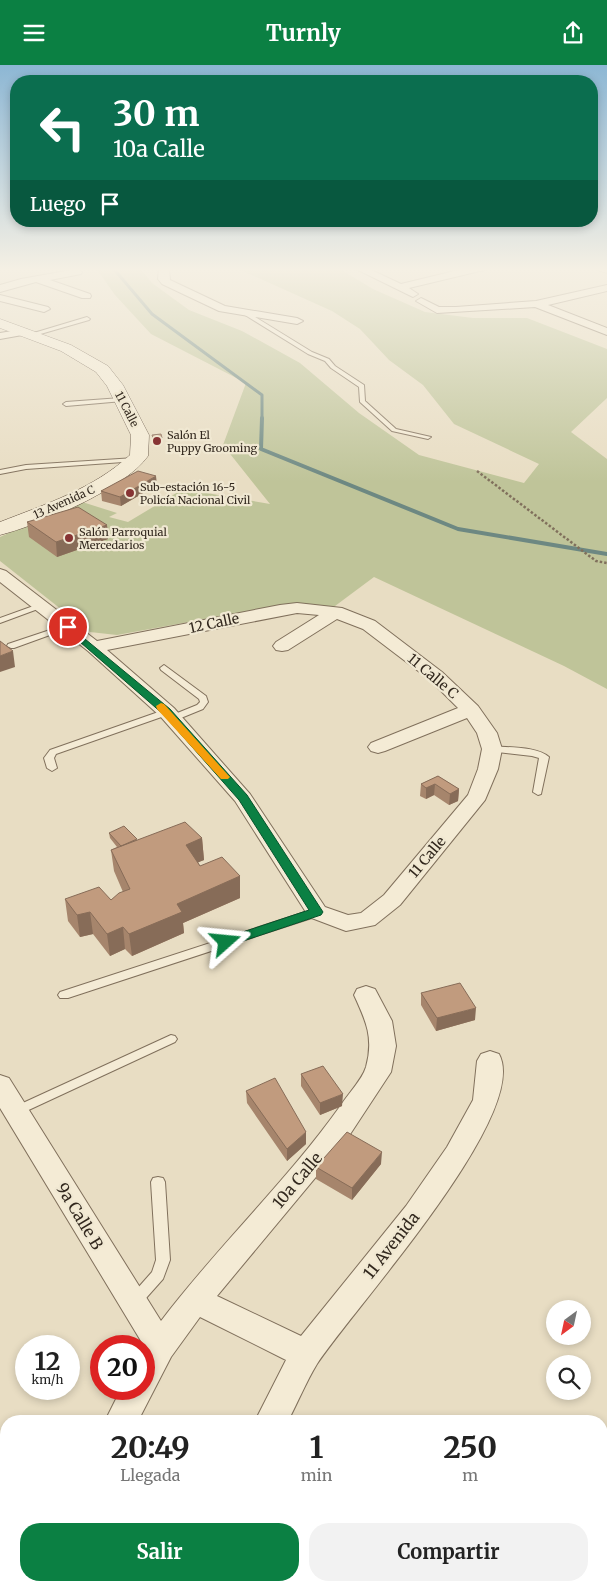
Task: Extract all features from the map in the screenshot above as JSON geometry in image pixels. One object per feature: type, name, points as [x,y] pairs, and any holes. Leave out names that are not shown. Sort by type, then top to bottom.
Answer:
[{"type":"street","name":"11 Calle","points":[[43,339],[66,348],[102,369],[115,385],[140,435],[139,456],[130,465]]},
{"type":"street","name":"13 Avenida C","points":[[0,529],[88,492],[130,465]]},
{"type":"street","points":[[3,579],[42,606],[94,647],[170,715],[243,798],[317,912]]},
{"type":"street","name":"12 Calle","points":[[94,647],[280,609],[297,608],[336,612]]},
{"type":"street","points":[[282,646],[336,612]]},
{"type":"street","name":"11 Calle C","points":[[336,612],[369,625],[436,675],[471,710],[487,733],[490,759]]},
{"type":"street","points":[[378,747],[471,710]]},
{"type":"street","name":"11 Calle","points":[[317,912],[346,923],[368,920],[392,899],[478,796],[490,759]]},
{"type":"street","name":"10a Calle","points":[[155,1357],[195,1300],[335,1134],[378,1072],[383,1046],[379,1021],[366,995]]},
{"type":"street","name":"11 Avenida","points":[[274,1415],[306,1354],[416,1214],[457,1155],[486,1100],[490,1061]]},
{"type":"street","name":"9a Calle B","points":[[0,1085],[160,1347]]},
{"type":"street","points":[[195,1300],[306,1354]]},
{"type":"street","points":[[124,1415],[132,1400]]},
{"type":"lane","points":[[288,339],[310,353],[327,360],[340,372],[362,387],[362,401],[394,430],[428,437]]},
{"type":"lane","points":[[66,404],[122,400]]},
{"type":"lane","points":[[0,472],[47,465],[130,465]]},
{"type":"lane","points":[[0,621],[42,606]]},
{"type":"lane","points":[[11,647],[68,627]]},
{"type":"lane","points":[[52,768],[49,758],[52,752],[200,707],[204,702],[203,698],[164,668]]},
{"type":"lane","points":[[490,759],[534,753],[544,757],[538,792]]},
{"type":"lane","points":[[64,995],[317,912]]},
{"type":"lane","points":[[16,1111],[171,1039]]},
{"type":"lane","points":[[133,1303],[158,1275],[163,1260],[158,1182]]},
{"type":"path","points":[[477,471],[596,561],[607,563]]},
{"type":"green space","points":[[161,339],[257,339],[300,363],[359,413],[419,455],[524,483],[539,464],[454,424],[423,385],[389,360],[370,339],[582,339],[607,349],[607,398],[571,432],[607,459],[607,689],[564,666],[374,577],[331,609],[276,606],[117,635],[90,632],[0,561],[0,537],[79,501],[117,513],[109,517],[128,522],[183,489],[270,504],[223,445],[246,383]]},
{"type":"building","points":[[161,434],[162,438],[153,438],[152,435]]},
{"type":"building","points":[[138,471],[156,476],[120,497],[101,491]]},
{"type":"building","points":[[78,507],[107,525],[56,542],[27,522]]},
{"type":"building","points":[[0,641],[13,651],[0,656]]},
{"type":"building","points":[[438,776],[459,789],[450,794],[435,784],[426,788],[421,784]]},
{"type":"building","points":[[185,822],[202,838],[186,845],[200,866],[222,857],[240,876],[177,904],[182,912],[129,934],[123,927],[107,934],[90,912],[77,915],[65,899],[99,887],[111,900],[119,893],[130,889],[111,850]]},
{"type":"building","points":[[124,826],[137,839],[121,846],[109,833]]},
{"type":"building","points":[[460,983],[476,1008],[437,1018],[421,993]]},
{"type":"building","points":[[323,1066],[343,1094],[320,1103],[301,1074]]},
{"type":"building","points":[[275,1078],[306,1132],[287,1149],[246,1091]]},
{"type":"building","points":[[347,1132],[382,1152],[352,1188],[316,1167]]},
{"type":"waterway","points":[[186,339],[262,395],[262,418]]},
{"type":"waterway","points":[[262,418],[261,449],[458,529],[607,554]]},
{"type":"slow traffic","points":[[161,706],[225,777]]},
{"type":"place","name":"Salón El Puppy Grooming","points":[[157,441]]},
{"type":"place","name":"Sub-estación 16-5 Policía Nacional Civil","points":[[130,493]]},
{"type":"place","name":"Salón Parroquial Mercedarios","points":[[69,538]]},
{"type":"route","points":[[68,627],[94,647],[119,671],[167,711],[243,798],[317,912],[226,942]]}]
